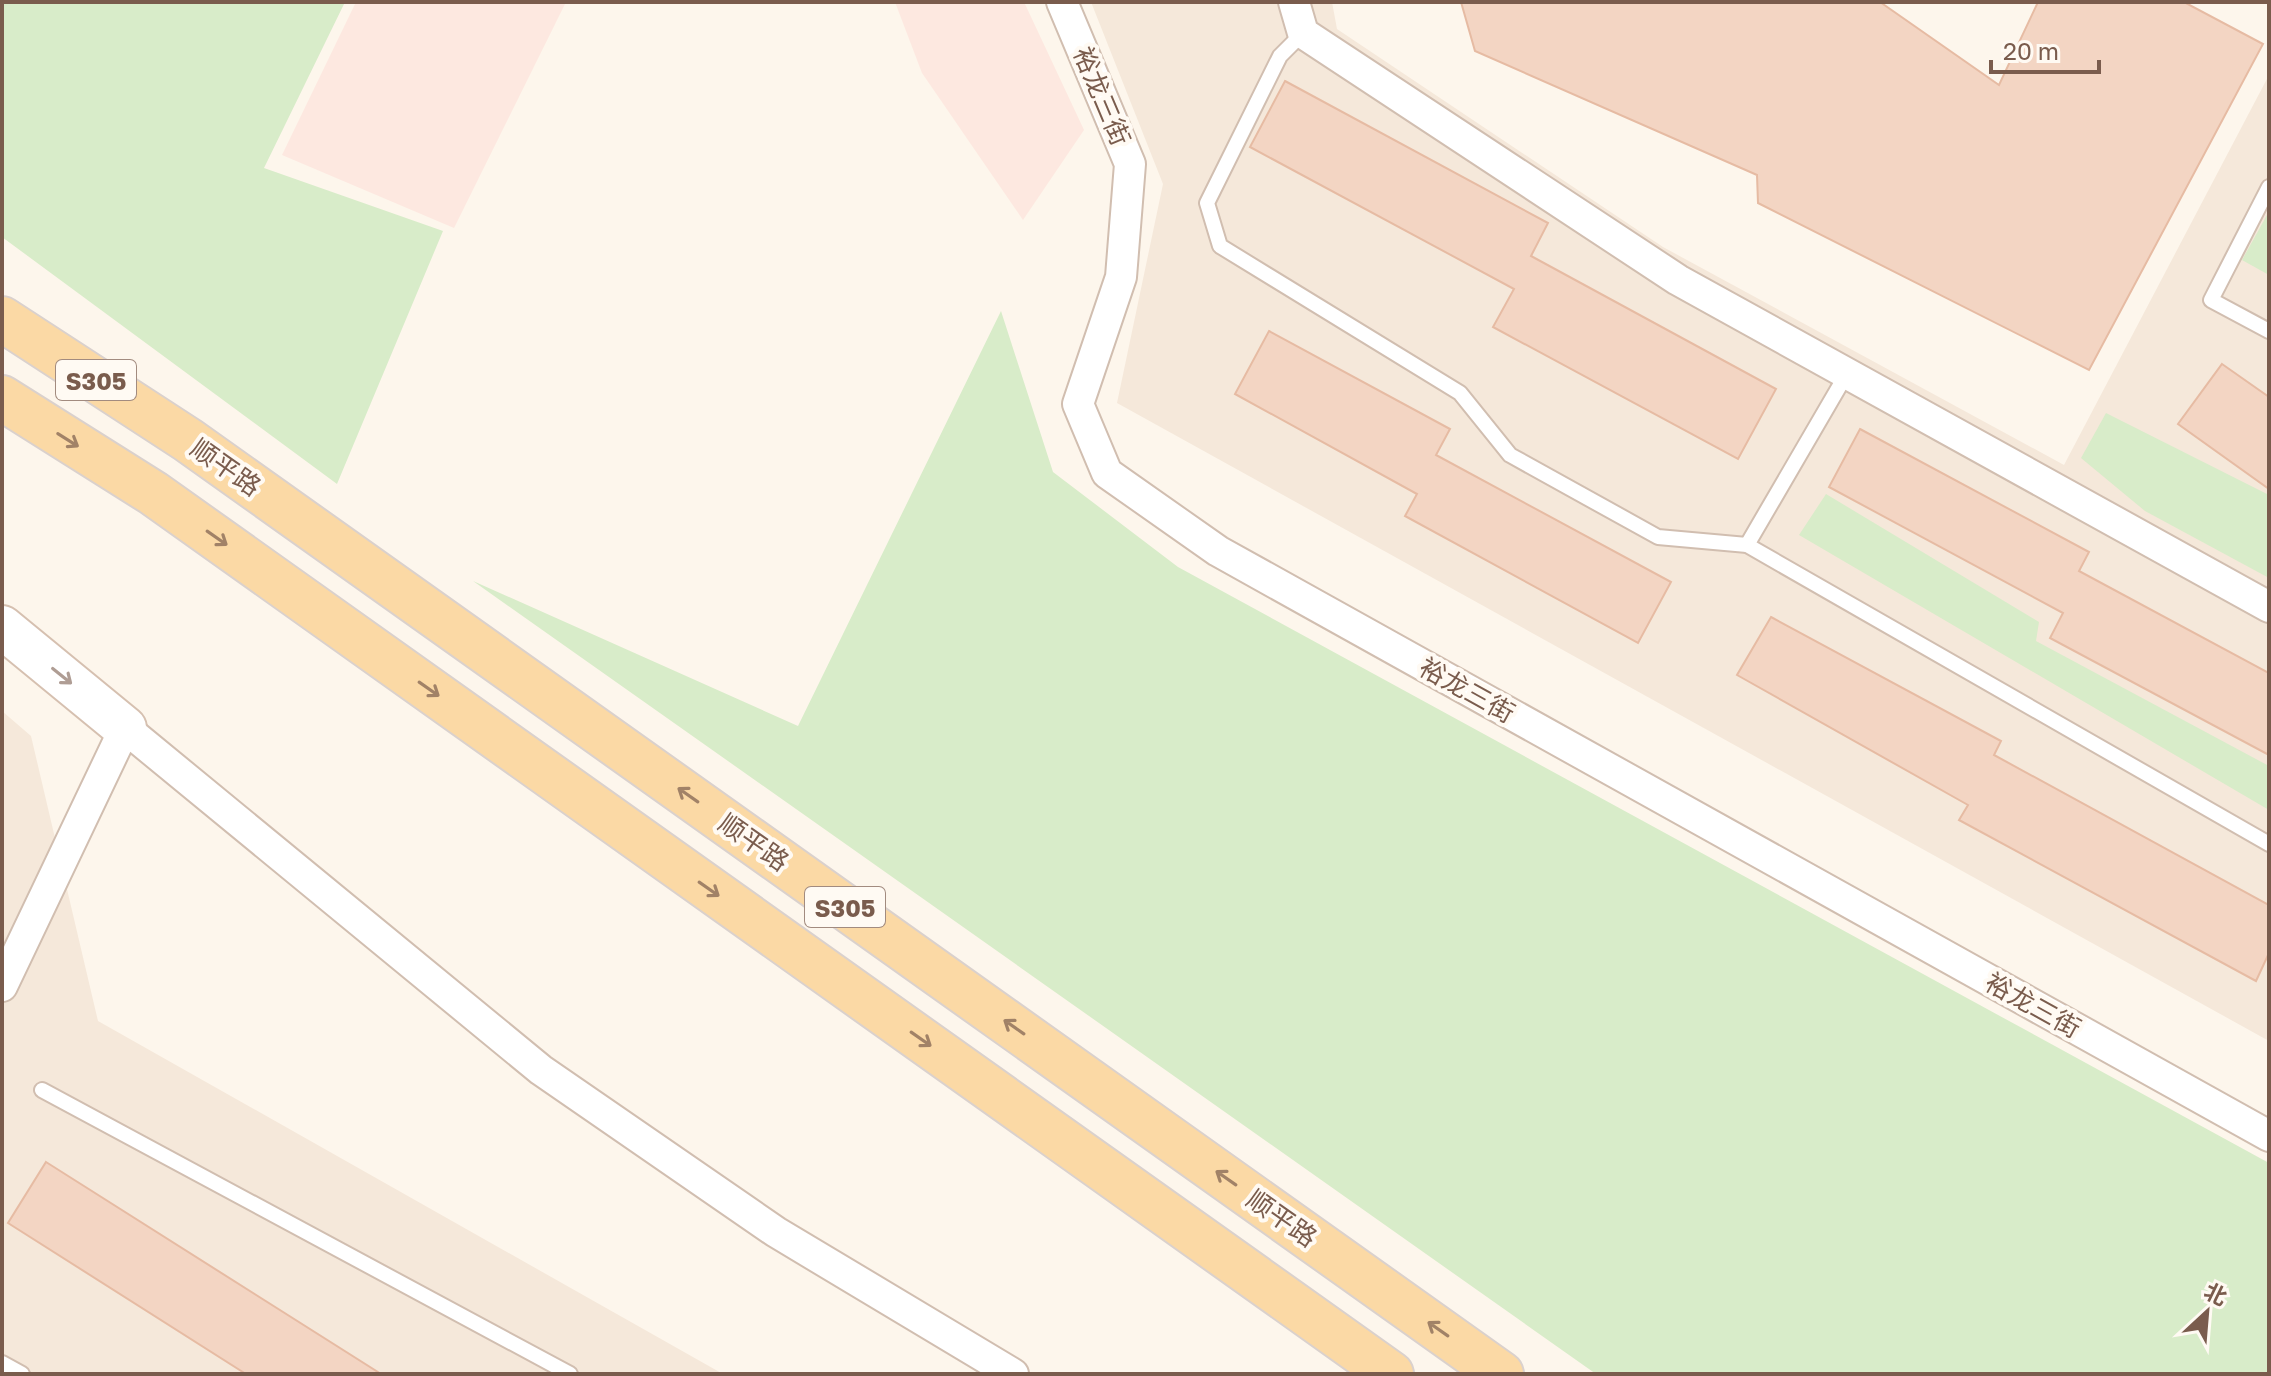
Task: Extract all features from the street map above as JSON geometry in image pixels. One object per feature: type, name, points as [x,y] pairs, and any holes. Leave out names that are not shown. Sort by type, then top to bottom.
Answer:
[{"type":"main road","name":"顺平路","points":[[3,319],[188,440],[1501,1374]]},
{"type":"main road","name":"S305","points":[[2,398],[153,493],[1391,1374]]},
{"type":"street","name":"裕龙三街","points":[[1062,2],[1130,164],[1121,277],[1078,404],[1107,473],[1218,551],[2269,1136]]},
{"type":"street","points":[[1294,2],[1303,33],[1678,280],[2269,607]]},
{"type":"street","points":[[2,627],[541,1070],[776,1232],[1013,1374]]},
{"type":"street","points":[[2,986],[125,728]]},
{"type":"lane","points":[[1303,33],[1280,56],[1207,203],[1220,246],[1460,393],[1510,455],[1658,537],[1747,545],[2269,844]]},
{"type":"lane","points":[[2269,187],[2211,300],[2269,331]]},
{"type":"lane","points":[[1747,545],[1846,375]]},
{"type":"lane","points":[[42,1090],[570,1374]]},
{"type":"lane","points":[[2,1363],[22,1374]]},
{"type":"shaded area","points":[[356,2],[566,2],[454,228],[282,155]]},
{"type":"shaded area","points":[[895,2],[1024,2],[1084,130],[1023,220],[922,73]]},
{"type":"shaded area","points":[[1091,2],[1332,2],[1337,29],[1663,247],[2064,465],[2269,75],[2269,1041],[1117,403],[1163,184]]},
{"type":"shaded area","points":[[2,711],[31,736],[98,1021],[723,1374],[2,1374]]},
{"type":"green space","points":[[2,2],[345,2],[264,168],[443,231],[337,484],[2,237]]},
{"type":"green space","points":[[2269,216],[2269,275],[2242,260]]},
{"type":"green space","points":[[1001,311],[1053,472],[1178,567],[2269,1163],[2269,1374],[1596,1374],[473,581],[798,726]]},
{"type":"green space","points":[[2106,413],[2269,495],[2269,578],[2145,511],[2081,458]]},
{"type":"green space","points":[[1826,494],[2039,622],[2036,641],[2269,766],[2269,810],[1799,535]]},
{"type":"building","points":[[1461,2],[1880,2],[1999,85],[2038,2],[2184,2],[2263,44],[2089,370],[1758,203],[1757,175],[1475,51]]},
{"type":"building","points":[[1285,81],[1548,223],[1531,256],[1776,389],[1738,459],[1493,327],[1514,289],[1250,147]]},
{"type":"building","points":[[1269,331],[1450,429],[1436,455],[1671,582],[1638,643],[1405,516],[1417,494],[1235,394]]},
{"type":"building","points":[[2222,364],[2269,397],[2269,489],[2178,424]]},
{"type":"building","points":[[1860,429],[2089,552],[2079,571],[2269,673],[2269,755],[2050,638],[2063,613],[1829,487]]},
{"type":"building","points":[[1771,617],[2001,741],[1994,755],[2269,905],[2269,953],[2256,981],[1959,820],[1968,805],[1737,675]]},
{"type":"building","points":[[46,1162],[381,1374],[246,1374],[8,1223]]}]
